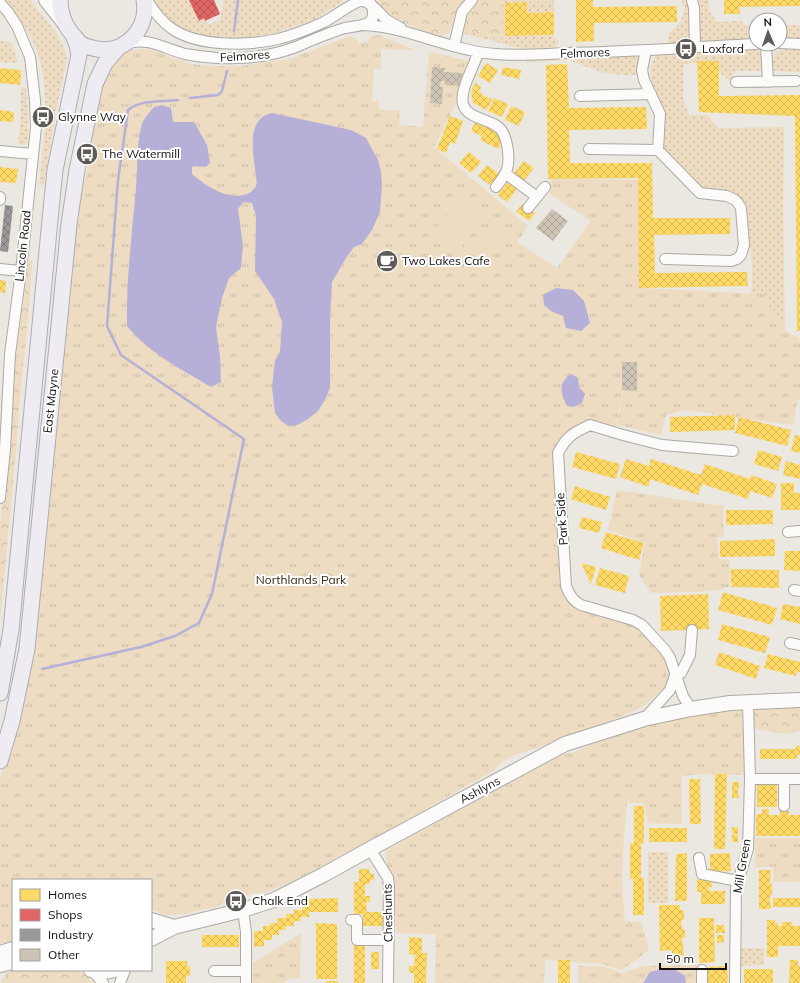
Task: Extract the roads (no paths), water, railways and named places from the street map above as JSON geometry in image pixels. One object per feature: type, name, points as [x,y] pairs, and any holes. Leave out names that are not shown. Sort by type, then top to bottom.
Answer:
[{"type":"main road","name":"East Mayne","points":[[0,693],[11,630],[55,170],[78,54],[77,44],[60,10],[60,0]]},
{"type":"main road","name":"East Mayne","points":[[0,760],[12,721],[27,648],[69,224],[88,111],[95,84],[106,63],[122,46],[137,34],[142,24],[144,15],[144,0]]},
{"type":"main road","points":[[69,30],[80,43],[88,47],[103,50],[122,46]]},
{"type":"street","points":[[46,0],[69,30]]},
{"type":"street","name":"Felmores","points":[[147,0],[164,21],[178,32],[201,40],[232,44],[266,41],[289,36],[326,21],[353,2]]},
{"type":"street","points":[[454,46],[462,12],[472,0]]},
{"type":"street","points":[[692,0],[694,8],[695,47]]},
{"type":"street","points":[[363,1],[370,3],[374,11],[372,20],[366,25],[362,26],[354,23],[349,16],[353,2],[363,1]]},
{"type":"street","name":"Lincoln Road","points":[[0,3],[17,26],[30,57],[35,100],[36,127],[21,271],[4,402],[5,449],[0,498]]},
{"type":"street","name":"Felmores","points":[[370,3],[389,21],[417,35]]},
{"type":"street","name":"Felmores","points":[[122,46],[135,41],[145,41],[182,53],[199,56],[245,58],[281,52],[327,34],[351,27],[362,26],[382,27],[478,52],[496,54],[602,53],[748,44]]},
{"type":"street","points":[[788,43],[800,44]]},
{"type":"street","points":[[646,50],[642,70],[644,80],[660,114],[658,150]]},
{"type":"street","points":[[478,52],[462,96],[463,104],[465,109],[470,113],[498,126],[505,137],[509,165],[506,174],[496,188]]},
{"type":"street","points":[[766,52],[768,82]]},
{"type":"street","points":[[736,82],[796,81]]},
{"type":"street","points":[[580,96],[651,94]]},
{"type":"street","points":[[589,149],[658,150],[700,193],[727,196],[736,200],[740,208],[744,245],[737,259],[731,261],[665,259]]},
{"type":"street","points":[[0,151],[33,154]]},
{"type":"street","points":[[506,174],[537,197]]},
{"type":"street","points":[[528,208],[545,187]]},
{"type":"street","points":[[0,269],[21,271]]},
{"type":"street","points":[[0,356],[10,354]]},
{"type":"street","name":"Park Side","points":[[691,709],[683,696],[670,658],[665,650],[642,625],[633,620],[581,605],[576,602],[568,592],[566,586],[558,453],[564,442],[572,434],[590,424],[623,435],[662,445],[732,451]]},
{"type":"street","points":[[788,532],[800,531]]},
{"type":"street","points":[[644,719],[670,690],[675,675],[681,673],[690,655],[692,630]]},
{"type":"street","name":"Ashlyns","points":[[152,938],[174,927],[243,910],[281,896],[324,875],[370,848],[565,744],[644,719],[691,709],[748,702],[800,700]]},
{"type":"street","name":"Mill Green","points":[[735,983],[736,888],[748,849],[750,779],[748,702]]},
{"type":"street","points":[[750,779],[800,779]]},
{"type":"street","points":[[784,779],[784,806]]},
{"type":"street","name":"Cheshunts","points":[[370,848],[388,878],[388,983]]},
{"type":"street","points":[[699,858],[702,874],[738,881]]},
{"type":"street","points":[[243,910],[246,932],[246,983]]},
{"type":"street","points":[[152,920],[174,927]]},
{"type":"street","points":[[350,920],[357,920],[357,940],[389,940]]},
{"type":"street","points":[[0,953],[12,949]]},
{"type":"street","points":[[0,965],[12,962]]},
{"type":"street","points":[[702,970],[702,983]]},
{"type":"street","points":[[93,971],[103,983]]},
{"type":"street","points":[[98,971],[110,971]]},
{"type":"street","points":[[120,983],[125,971]]},
{"type":"street","points":[[214,971],[245,971]]},
{"type":"waterway","points":[[234,31],[238,0]]},
{"type":"waterway","points":[[190,98],[218,95],[222,91],[227,71]]},
{"type":"waterway","points":[[42,669],[141,647],[175,636],[199,623],[212,594],[244,439],[121,355],[107,326],[118,180],[128,110],[139,104],[178,100]]},
{"type":"place","name":"Loxford","points":[[686,49]]},
{"type":"place","name":"Glynne Way","points":[[43,117]]},
{"type":"place","name":"The Watermill","points":[[87,154]]},
{"type":"place","name":"Two Lakes Cafe","points":[[387,261]]},
{"type":"place","name":"Chalk End","points":[[236,901]]},
{"type":"park label","name":"Northlands Park","points":[[301,580]]}]
